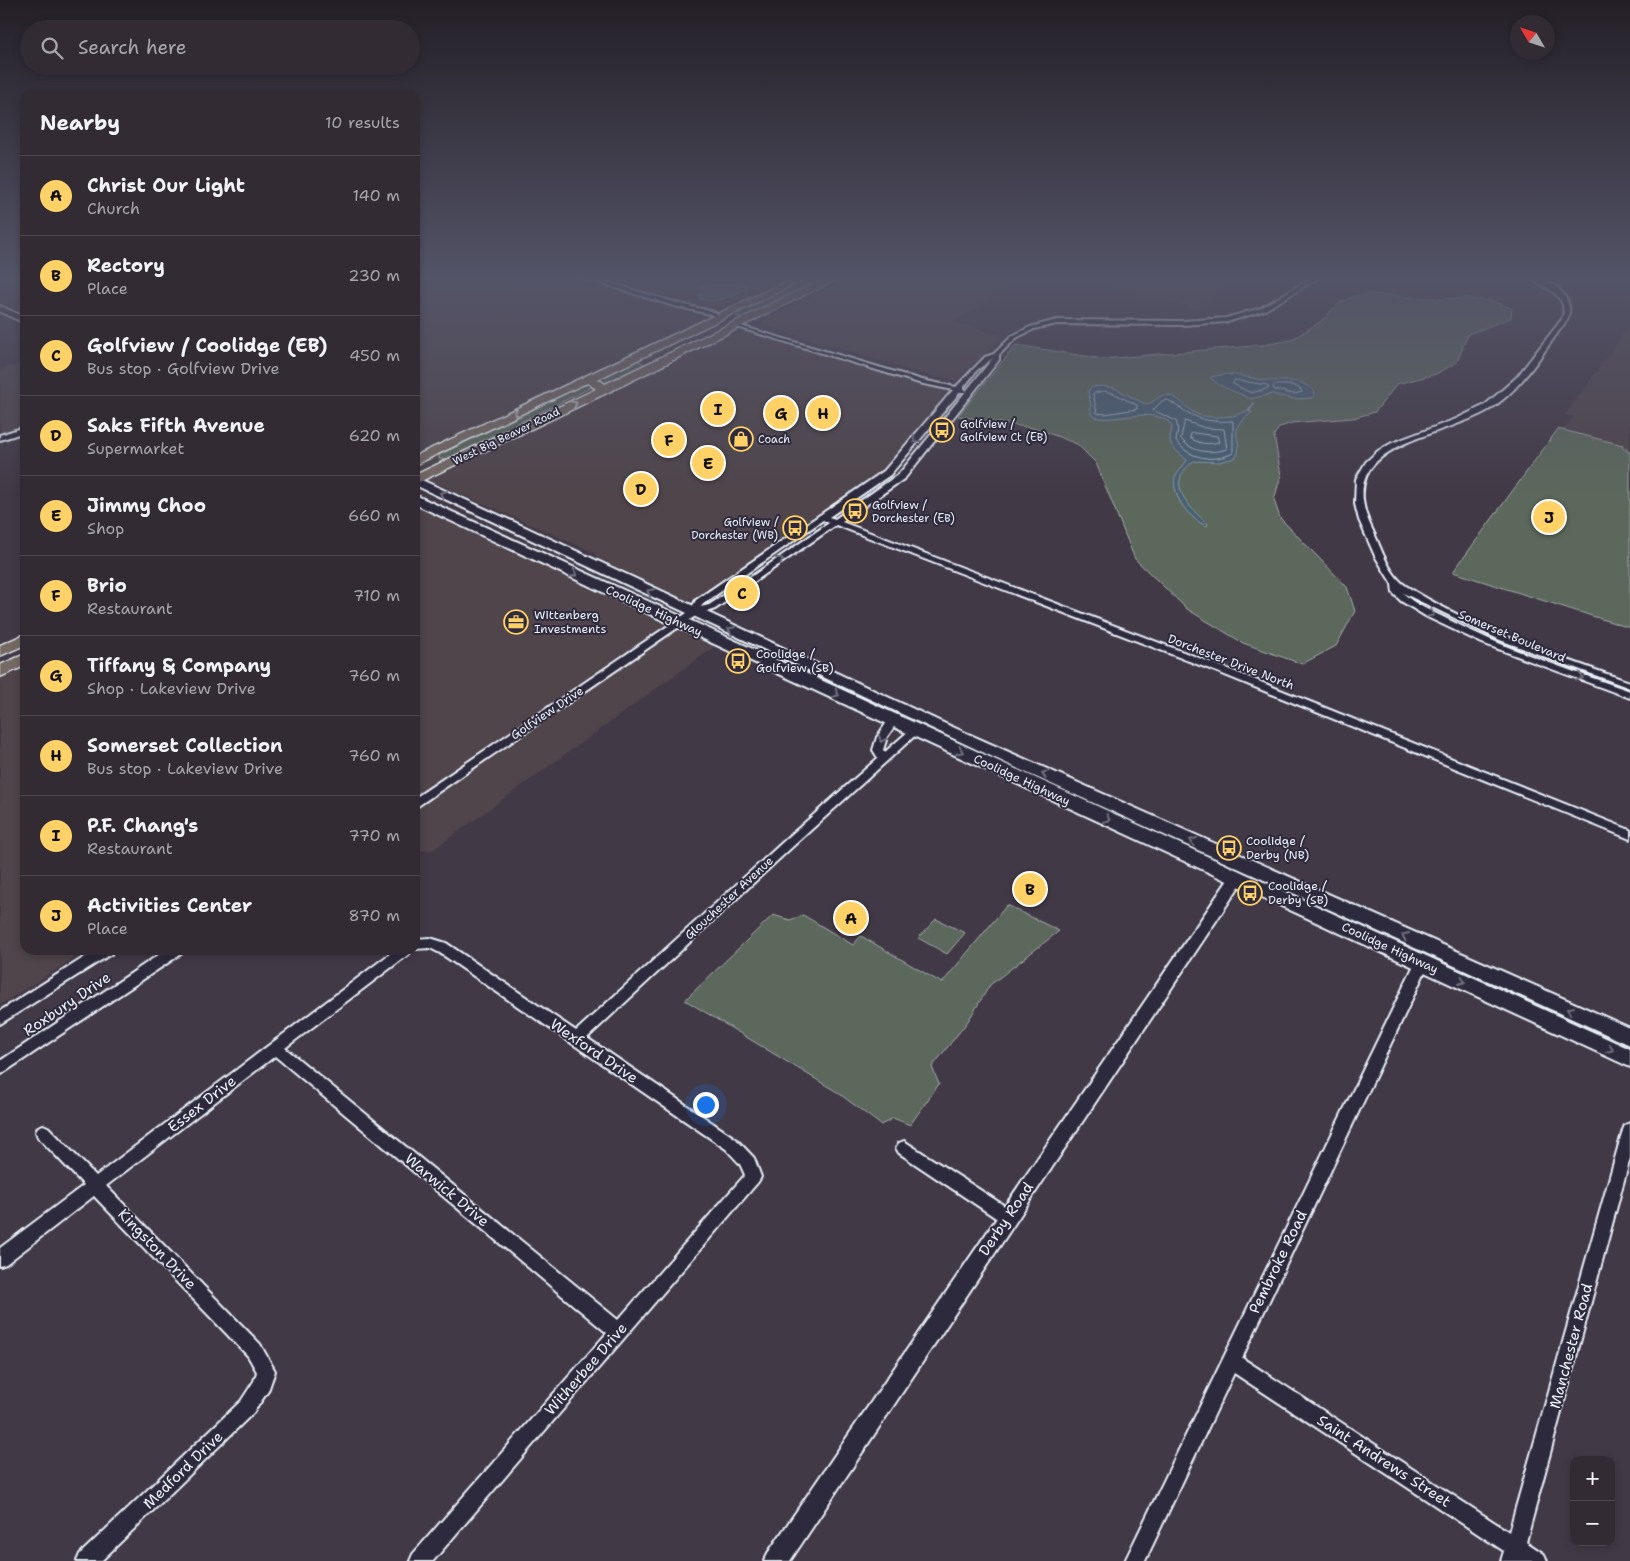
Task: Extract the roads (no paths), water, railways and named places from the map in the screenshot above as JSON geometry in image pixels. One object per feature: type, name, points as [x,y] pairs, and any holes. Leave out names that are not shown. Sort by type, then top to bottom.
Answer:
[{"type":"main road","name":"West Big Beaver Road","points":[[420,478],[683,351]]},
{"type":"main road","name":"West Big Beaver Road","points":[[420,458],[645,352]]},
{"type":"main road","points":[[645,352],[644,355],[647,360],[657,364]]},
{"type":"main road","points":[[582,382],[598,383],[600,391]]},
{"type":"main road","points":[[429,454],[429,458],[433,463],[445,466]]},
{"type":"main road","name":"Coolidge Highway","points":[[420,483],[572,553],[694,613],[832,677],[1630,1037]]},
{"type":"main road","name":"Coolidge Highway","points":[[420,500],[680,623],[1630,1058]]},
{"type":"main road","points":[[451,515],[461,508],[472,507]]},
{"type":"main road","points":[[547,560],[560,560],[572,553]]},
{"type":"main road","points":[[0,650],[20,641]]},
{"type":"main road","points":[[0,672],[20,662]]},
{"type":"main road","points":[[811,683],[821,675],[832,677]]},
{"type":"main road","points":[[1136,832],[1146,832],[1151,828],[1152,822]]},
{"type":"street","points":[[825,351],[915,381],[973,390]]},
{"type":"street","points":[[694,613],[699,602],[887,473],[975,368],[987,358],[996,355],[1000,351]]},
{"type":"street","name":"Somerset Boulevard","points":[[1540,351],[1511,388],[1487,407],[1408,439],[1385,451],[1368,465],[1362,475],[1358,501],[1361,516],[1396,583],[1398,592],[1404,598],[1462,630],[1508,650],[1630,695]]},
{"type":"street","points":[[694,613],[712,607],[904,474],[997,359],[996,355]]},
{"type":"street","points":[[0,438],[20,431]]},
{"type":"street","name":"Dorchester Drive North","points":[[822,517],[1231,674],[1630,835]]},
{"type":"street","name":"Somerset Boulevard","points":[[1396,583],[1440,609],[1490,632],[1630,685]]},
{"type":"street","name":"Golfview Drive","points":[[420,801],[694,613]]},
{"type":"street","points":[[883,758],[878,750],[882,737],[893,721]]},
{"type":"street","name":"Glouchester Avenue","points":[[577,1039],[883,758],[891,754],[915,731]]},
{"type":"street","name":"Derby Road","points":[[776,1561],[1237,878]]},
{"type":"street","name":"Wexford Drive","points":[[420,944],[434,943],[445,949],[731,1144],[748,1159],[753,1177]]},
{"type":"street","points":[[0,1018],[98,955]]},
{"type":"street","name":"Roxbury Drive","points":[[0,1069],[169,955]]},
{"type":"street","name":"Essex Drive","points":[[0,1258],[397,955]]},
{"type":"street","name":"Pembroke Road","points":[[1135,1561],[1422,963]]},
{"type":"street","name":"Warwick Drive","points":[[275,1048],[619,1332]]},
{"type":"street","name":"Manchester Road","points":[[1513,1554],[1630,1130]]},
{"type":"street","name":"Kingston Drive","points":[[43,1132],[254,1350],[266,1371]]},
{"type":"street","points":[[904,1148],[1008,1216]]},
{"type":"street","name":"Witherbee Drive","points":[[420,1561],[753,1177]]},
{"type":"street","name":"Saint Andrews Street","points":[[1231,1361],[1513,1554],[1537,1561]]},
{"type":"street","name":"Medford Drive","points":[[87,1561],[248,1407],[262,1385],[266,1371]]},
{"type":"water","points":[[1227,374],[1270,381],[1297,382],[1315,392],[1313,398],[1294,399],[1272,394],[1250,399],[1224,387],[1210,377]]},
{"type":"water","points":[[1091,387],[1115,388],[1145,404],[1151,403],[1163,395],[1170,395],[1190,410],[1203,416],[1233,416],[1252,412],[1238,427],[1239,450],[1235,458],[1219,462],[1194,461],[1185,469],[1180,478],[1182,494],[1193,510],[1208,524],[1207,526],[1188,513],[1176,492],[1175,477],[1187,460],[1171,443],[1171,424],[1160,417],[1149,415],[1096,417],[1091,414],[1088,391]]},
{"type":"waterway","points":[[1249,411],[1254,403]]},
{"type":"place","name":"P.F. Chang's","points":[[718,409]]},
{"type":"place","name":"Tiffany & Company","points":[[781,413]]},
{"type":"place","name":"Somerset Collection","points":[[823,413]]},
{"type":"place","name":"Golfview / Golfview Ct (EB)","points":[[942,430]]},
{"type":"place","name":"Coach","points":[[741,439]]},
{"type":"place","name":"Brio","points":[[669,440]]},
{"type":"place","name":"Jimmy Choo","points":[[708,463]]},
{"type":"place","name":"Saks Fifth Avenue","points":[[641,489]]},
{"type":"place","name":"Golfview / Dorchester (EB)","points":[[855,511]]},
{"type":"place","name":"Activities Center","points":[[1549,517]]},
{"type":"place","name":"Golfview / Dorchester (WB)","points":[[795,528]]},
{"type":"place","name":"Golfview / Coolidge (EB)","points":[[742,593]]},
{"type":"place","name":"Wittenberg Investments","points":[[516,622]]},
{"type":"place","name":"Coolidge / Golfview (SB)","points":[[738,661]]},
{"type":"place","name":"Coolidge / Derby (NB)","points":[[1229,848]]},
{"type":"place","name":"Rectory","points":[[1030,889]]},
{"type":"place","name":"Coolidge / Derby (SB)","points":[[1250,893]]},
{"type":"place","name":"Christ Our Light","points":[[851,918]]}]
